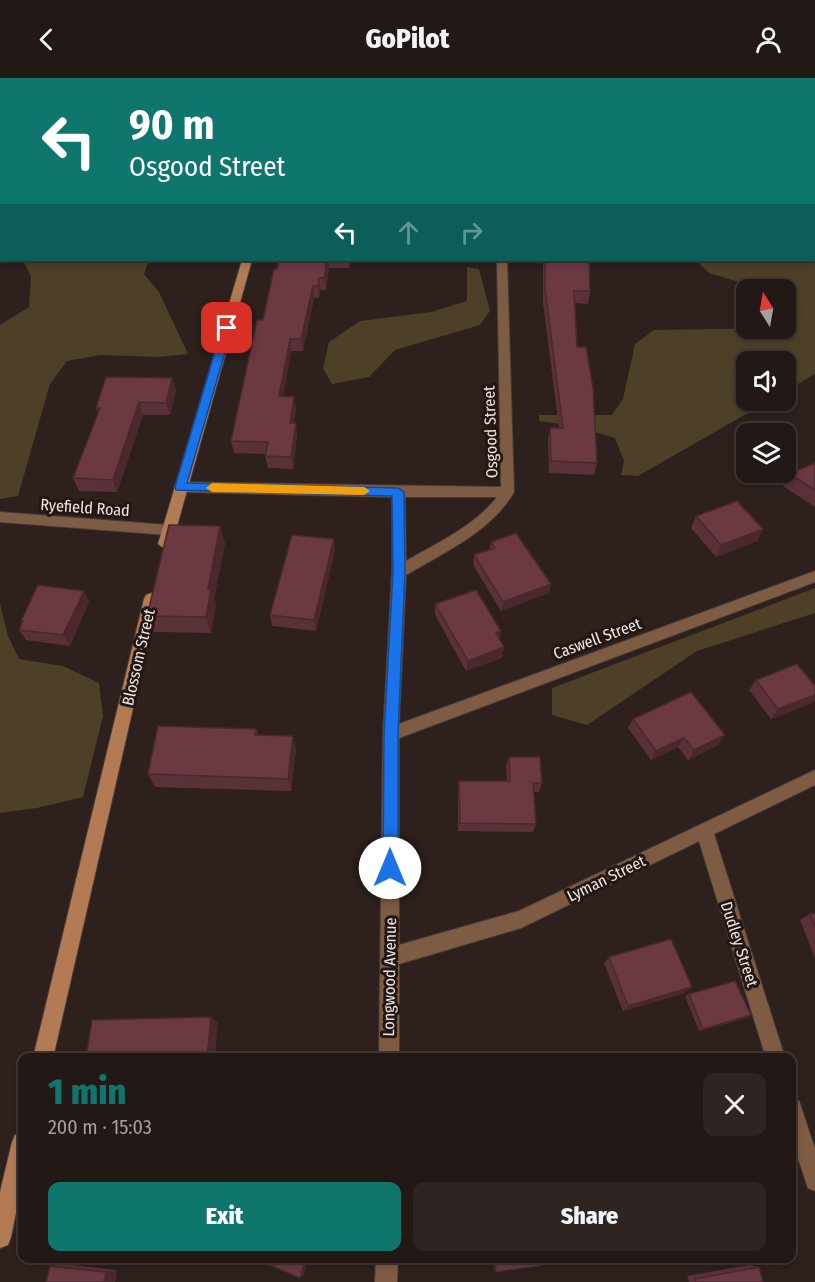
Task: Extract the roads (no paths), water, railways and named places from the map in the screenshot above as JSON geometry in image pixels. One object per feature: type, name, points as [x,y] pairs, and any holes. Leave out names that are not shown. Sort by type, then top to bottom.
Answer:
[{"type":"street","points":[[160,564],[180,487],[247,261]]},
{"type":"street","name":"Osgood Street","points":[[180,487],[508,492],[502,261]]},
{"type":"street","name":"Longwood Avenue","points":[[389,1053],[391,734],[399,572],[398,492]]},
{"type":"street","points":[[399,572],[465,533],[494,512],[508,492]]},
{"type":"street","name":"Ryefield Road","points":[[0,517],[168,530]]},
{"type":"street","name":"Caswell Street","points":[[391,734],[815,576]]},
{"type":"street","name":"Blossom Street","points":[[44,1053],[154,587]]},
{"type":"street","name":"Lyman Street","points":[[390,957],[521,919],[815,777]]},
{"type":"street","name":"Dudley Street","points":[[704,830],[774,1053]]},
{"type":"street","points":[[796,1121],[815,1181]]},
{"type":"street","points":[[0,1237],[18,1159]]},
{"type":"street","points":[[387,1263],[387,1282]]}]
